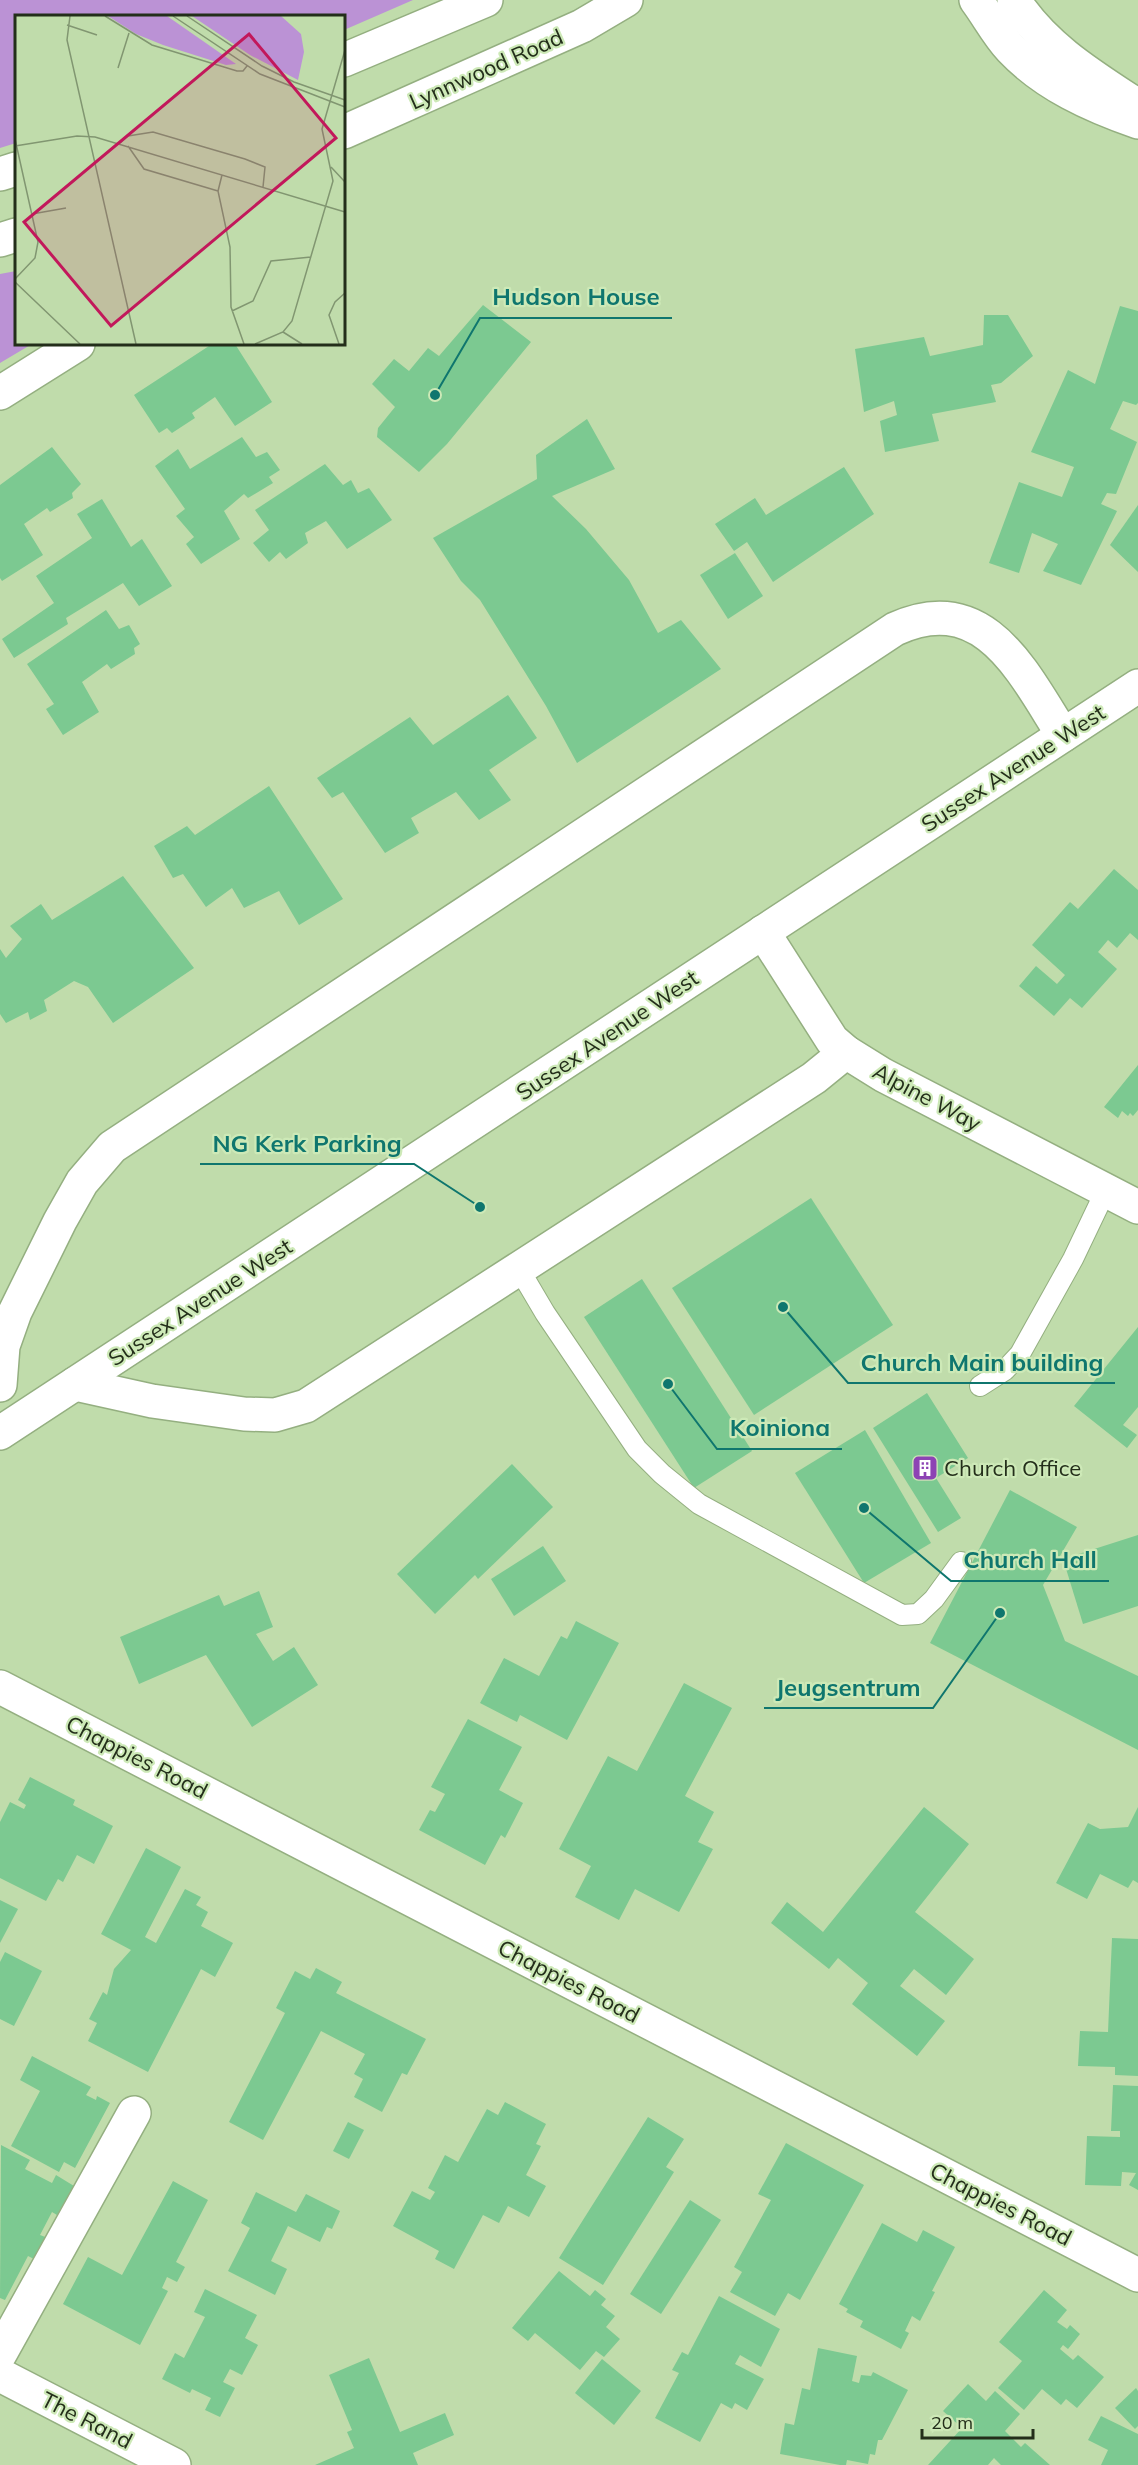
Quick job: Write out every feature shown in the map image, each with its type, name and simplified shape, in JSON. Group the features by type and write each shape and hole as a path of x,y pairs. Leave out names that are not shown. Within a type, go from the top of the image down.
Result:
{"street":[{"path":"345,60 486,0"},
{"name":"Lynnwood Road","path":"345,132 582,26 626,0"},
{"path":"976,0 1010,47 1037,72 1084,100 1138,122"},
{"path":"1014,0 1056,48 1138,106"},
{"path":"0,174 15,169"},
{"path":"0,240 15,235"},
{"path":"0,393 76,345"},
{"path":"0,1385 3,1346 15,1312 82,1182 112,1147 895,629 925,620 945,619 976,627 991,636 1020,670 1063,735"},
{"name":"Sussex Avenue West","path":"2,1432 1138,686"},
{"name":"Alpine Way","path":"763,933 819,1022 846,1052 883,1075 1138,1207"},
{"name":"Sussex Avenue West","path":"75,1384 152,1401 244,1414 266,1416 286,1413 306,1406 814,1078 846,1052"},
{"path":"0,1392 2,1432"},
{"name":"Chappies Road","path":"0,1687 1138,2275"},
{"path":"0,2354 134,2113"},
{"name":"The Rand","path":"0,2375 174,2465"}],"lane":[{"path":"980,1386 1005,1370 1020,1354 1073,1259 1106,1190"},
{"path":"519,1269 545,1313 637,1449 662,1474 699,1504 902,1615 918,1614 934,1599 961,1562"}],"shaded area":[{"path":"0,0 413,0 345,30 345,15 15,15 15,143 0,148"},
{"path":"15,271 15,345 30,345 0,363 0,274"}],"building":[{"path":"483,305 531,342 447,444 419,472 377,437 378,428 395,407 372,384 394,359 409,371 428,348 439,356"},
{"path":"1120,306 1138,311 1138,403 1136,405 1123,401 1110,429 1137,442 1116,494 1107,493 1101,504 1117,511 1081,585 1043,571 1058,544 1032,533 1019,573 989,563 1019,482 1062,497 1074,467 1031,452 1068,370 1095,384"},
{"path":"984,315 1008,315 1033,356 1001,383 991,385 996,402 932,414 939,441 885,452 880,421 897,415 894,401 864,412 855,349 924,337 930,356 983,345"},
{"path":"210,345 236,345 272,402 235,426 215,397 192,413 195,418 172,433 167,428 159,433 134,395"},
{"path":"587,419 615,469 552,496 586,529 629,580 658,633 681,620 721,669 577,763 546,706 480,600 461,581 433,538 537,479 536,455"},
{"path":"242,437 256,457 267,452 280,470 269,477 273,483 248,498 244,494 224,511 240,539 201,564 186,544 194,537 176,516 185,509 155,466 178,449 190,469"},
{"path":"52,447 81,484 72,493 73,498 50,512 47,508 24,524 43,555 2,581 0,578 0,485"},
{"path":"325,464 343,485 351,480 358,493 369,488 392,520 347,549 326,521 305,533 308,543 286,559 280,552 269,562 253,543 269,530 255,510"},
{"path":"844,467 874,514 773,582 747,542 734,551 715,524 755,498 766,515"},
{"path":"102,499 131,547 142,539 172,586 139,606 123,583 66,618 68,624 14,658 2,639 54,603 36,576 92,538 77,514"},
{"path":"1138,505 1138,572 1110,545"},
{"path":"735,553 763,596 728,619 700,575"},
{"path":"106,610 119,629 129,625 140,644 134,648 135,654 111,669 107,664 82,682 99,712 63,735 46,709 54,704 27,664"},
{"path":"508,695 537,738 489,770 511,800 479,820 456,792 411,818 419,833 385,853 343,792 332,798 317,778 410,717 433,745"},
{"path":"269,786 343,899 299,925 279,891 244,908 232,888 206,907 183,874 173,878 154,846 187,826 195,835"},
{"path":"1114,869 1138,890 1138,940 1130,933 1117,948 1108,940 1098,952 1117,969 1082,1008 1070,998 1054,1016 1019,986 1036,966 1057,984 1065,975 1032,945 1070,902 1078,909"},
{"path":"123,876 194,968 113,1023 88,987 74,981 44,1000 47,1011 30,1020 28,1012 6,1023 0,1014 0,949 6,958 22,939 10,926 41,904 52,920"},
{"path":"1138,1065 1138,1110 1133,1116 1130,1113 1128,1116 1122,1111 1118,1118 1104,1107"},
{"path":"811,1198 893,1325 754,1415 672,1288"},
{"path":"642,1279 752,1451 694,1488 584,1317"},
{"path":"1138,1327 1138,1407 1123,1425 1137,1435 1127,1448 1074,1406"},
{"name":"Church Office","path":"927,1393 968,1458 936,1478 961,1518 938,1532 873,1428"},
{"path":"865,1430 931,1543 864,1583 795,1473"},
{"path":"512,1464 553,1507 478,1579 475,1575 435,1614 397,1574"},
{"path":"1010,1490 1077,1527 1043,1585 1065,1641 1138,1676 1138,1750 930,1643"},
{"path":"1138,1535 1138,1606 1083,1624 1063,1559"},
{"path":"543,1546 566,1581 514,1616 491,1579"},
{"path":"259,1591 273,1627 256,1634 273,1661 294,1647 318,1685 252,1727 206,1655 139,1684 120,1637 219,1595 224,1606"},
{"path":"576,1621 619,1643 567,1740 520,1715 517,1722 480,1703 504,1658 539,1676 561,1636 567,1639"},
{"path":"684,1683 732,1708 685,1796 714,1812 698,1842 713,1849 679,1912 635,1889 619,1920 575,1897 591,1866 559,1849 608,1756 637,1771"},
{"path":"468,1719 522,1747 499,1790 523,1803 505,1838 501,1835 485,1865 419,1830 430,1810 435,1812 445,1794 431,1787"},
{"path":"30,1777 75,1800 73,1805 113,1826 94,1864 77,1855 63,1882 58,1879 46,1901 0,1878 0,1822 10,1802 24,1809 26,1805 18,1800"},
{"path":"924,1807 969,1844 915,1912 974,1959 946,1995 914,1969 900,1986 945,2021 917,2056 852,2004 868,1983 838,1958 829,1969 771,1923 787,1902 823,1932"},
{"path":"1138,1807 1138,1883 1133,1880 1128,1888 1100,1874 1087,1899 1056,1883 1088,1823 1100,1829 1128,1827"},
{"path":"146,1848 181,1867 145,1937 156,1943 185,1889 201,1897 196,1905 208,1912 201,1926 233,1943 215,1977 201,1969 148,2072 88,2041 97,2023 89,2019 103,1992 107,1995 114,1969 131,1950 101,1934"},
{"path":"0,1900 18,1909 0,1943"},
{"path":"1112,1938 1138,1939 1138,2076 1115,2075 1115,2067 1078,2066 1080,2031 1108,2032"},
{"path":"5,1952 42,1971 14,2026 0,2019 0,1962"},
{"path":"316,1968 342,1982 336,1993 426,2039 407,2075 402,2073 382,2112 354,2097 363,2079 354,2074 365,2054 321,2031 263,2140 229,2122 285,2013 276,2008 295,1971 310,1979"},
{"path":"32,2056 91,2087 86,2095 96,2100 97,2096 110,2103 75,2168 64,2162 59,2172 11,2146 40,2091 20,2080"},
{"path":"1113,2085 1138,2086 1138,2190 1129,2185 1136,2173 1122,2172 1121,2186 1085,2185 1087,2136 1120,2137 1120,2131 1111,2131"},
{"path":"505,2102 546,2124 536,2144 541,2146 526,2175 546,2186 529,2217 508,2206 499,2223 483,2215 454,2269 435,2259 439,2251 393,2226 412,2191 430,2200 435,2192 428,2188 445,2155 458,2162 487,2109 498,2115"},
{"path":"648,2117 684,2139 666,2167 674,2172 603,2285 559,2258"},
{"path":"348,2122 364,2130 349,2159 333,2151"},
{"path":"786,2143 864,2185 800,2300 788,2293 775,2316 730,2292 742,2272 734,2267 771,2200 758,2194"},
{"path":"1,2145 30,2160 25,2169 52,2183 56,2175 74,2186 57,2215 52,2212 40,2235 48,2238 36,2260 28,2256 5,2300 0,2298"},
{"path":"173,2181 208,2200 176,2262 185,2267 177,2282 167,2277 162,2288 168,2291 140,2345 63,2304 88,2257 122,2275"},
{"path":"256,2192 296,2212 306,2194 340,2211 332,2229 327,2227 320,2242 288,2226 271,2261 287,2269 275,2295 228,2271 250,2228 241,2223"},
{"path":"690,2200 721,2220 661,2314 630,2294"},
{"path":"882,2223 917,2242 923,2230 955,2247 932,2291 935,2292 920,2321 912,2316 905,2331 909,2333 901,2349 860,2327 863,2321 846,2312 848,2309 839,2304"},
{"path":"559,2271 590,2296 595,2290 606,2299 601,2305 615,2316 606,2327 620,2339 604,2357 596,2351 580,2370 535,2333 528,2341 512,2328"},
{"path":"205,2289 257,2315 245,2338 258,2345 242,2375 230,2369 223,2382 235,2388 220,2417 205,2410 211,2398 192,2389 190,2393 162,2379 175,2353 184,2358 205,2317 194,2312"},
{"path":"1044,2290 1067,2310 1057,2322 1067,2329 1070,2325 1080,2334 1068,2349 1063,2345 1060,2349 1073,2360 1078,2355 1104,2377 1077,2408 1066,2399 1061,2405 1042,2389 1024,2410 998,2388 1022,2361 999,2342"},
{"path":"719,2296 780,2329 761,2367 740,2355 735,2364 764,2379 747,2410 735,2403 732,2409 721,2403 700,2442 655,2418 679,2373 672,2370 682,2352 688,2355"},
{"path":"818,2348 857,2356 852,2381 859,2383 861,2375 871,2376 873,2372 908,2390 882,2440 878,2440 875,2455 870,2454 868,2464 847,2460 846,2465 840,2465 780,2454 785,2423 794,2425 802,2388 810,2390"},
{"path":"369,2358 400,2432 445,2413 454,2435 413,2453 418,2465 315,2465 354,2448 347,2432 352,2430 329,2375"},
{"path":"602,2359 641,2391 614,2425 575,2393"},
{"path":"968,2384 986,2401 995,2391 1020,2414 1005,2431 1021,2447 1025,2443 1050,2465 1001,2465 994,2458 988,2465 928,2465 962,2428 943,2411"},
{"path":"1136,2388 1138,2391 1138,2426 1135,2429 1115,2408"},
{"path":"1101,2416 1138,2434 1138,2465 1101,2465 1108,2450 1088,2440"}],"place":[{"name":"Hudson House","path":"435,395"},
{"name":"NG Kerk Parking","path":"480,1207"},
{"name":"Church Main building","path":"783,1307"},
{"name":"Koiniona","path":"668,1384"},
{"name":"Church Office","path":"925,1468"},
{"name":"Church Hall","path":"864,1508"},
{"name":"Jeugsentrum","path":"1000,1613"}]}
